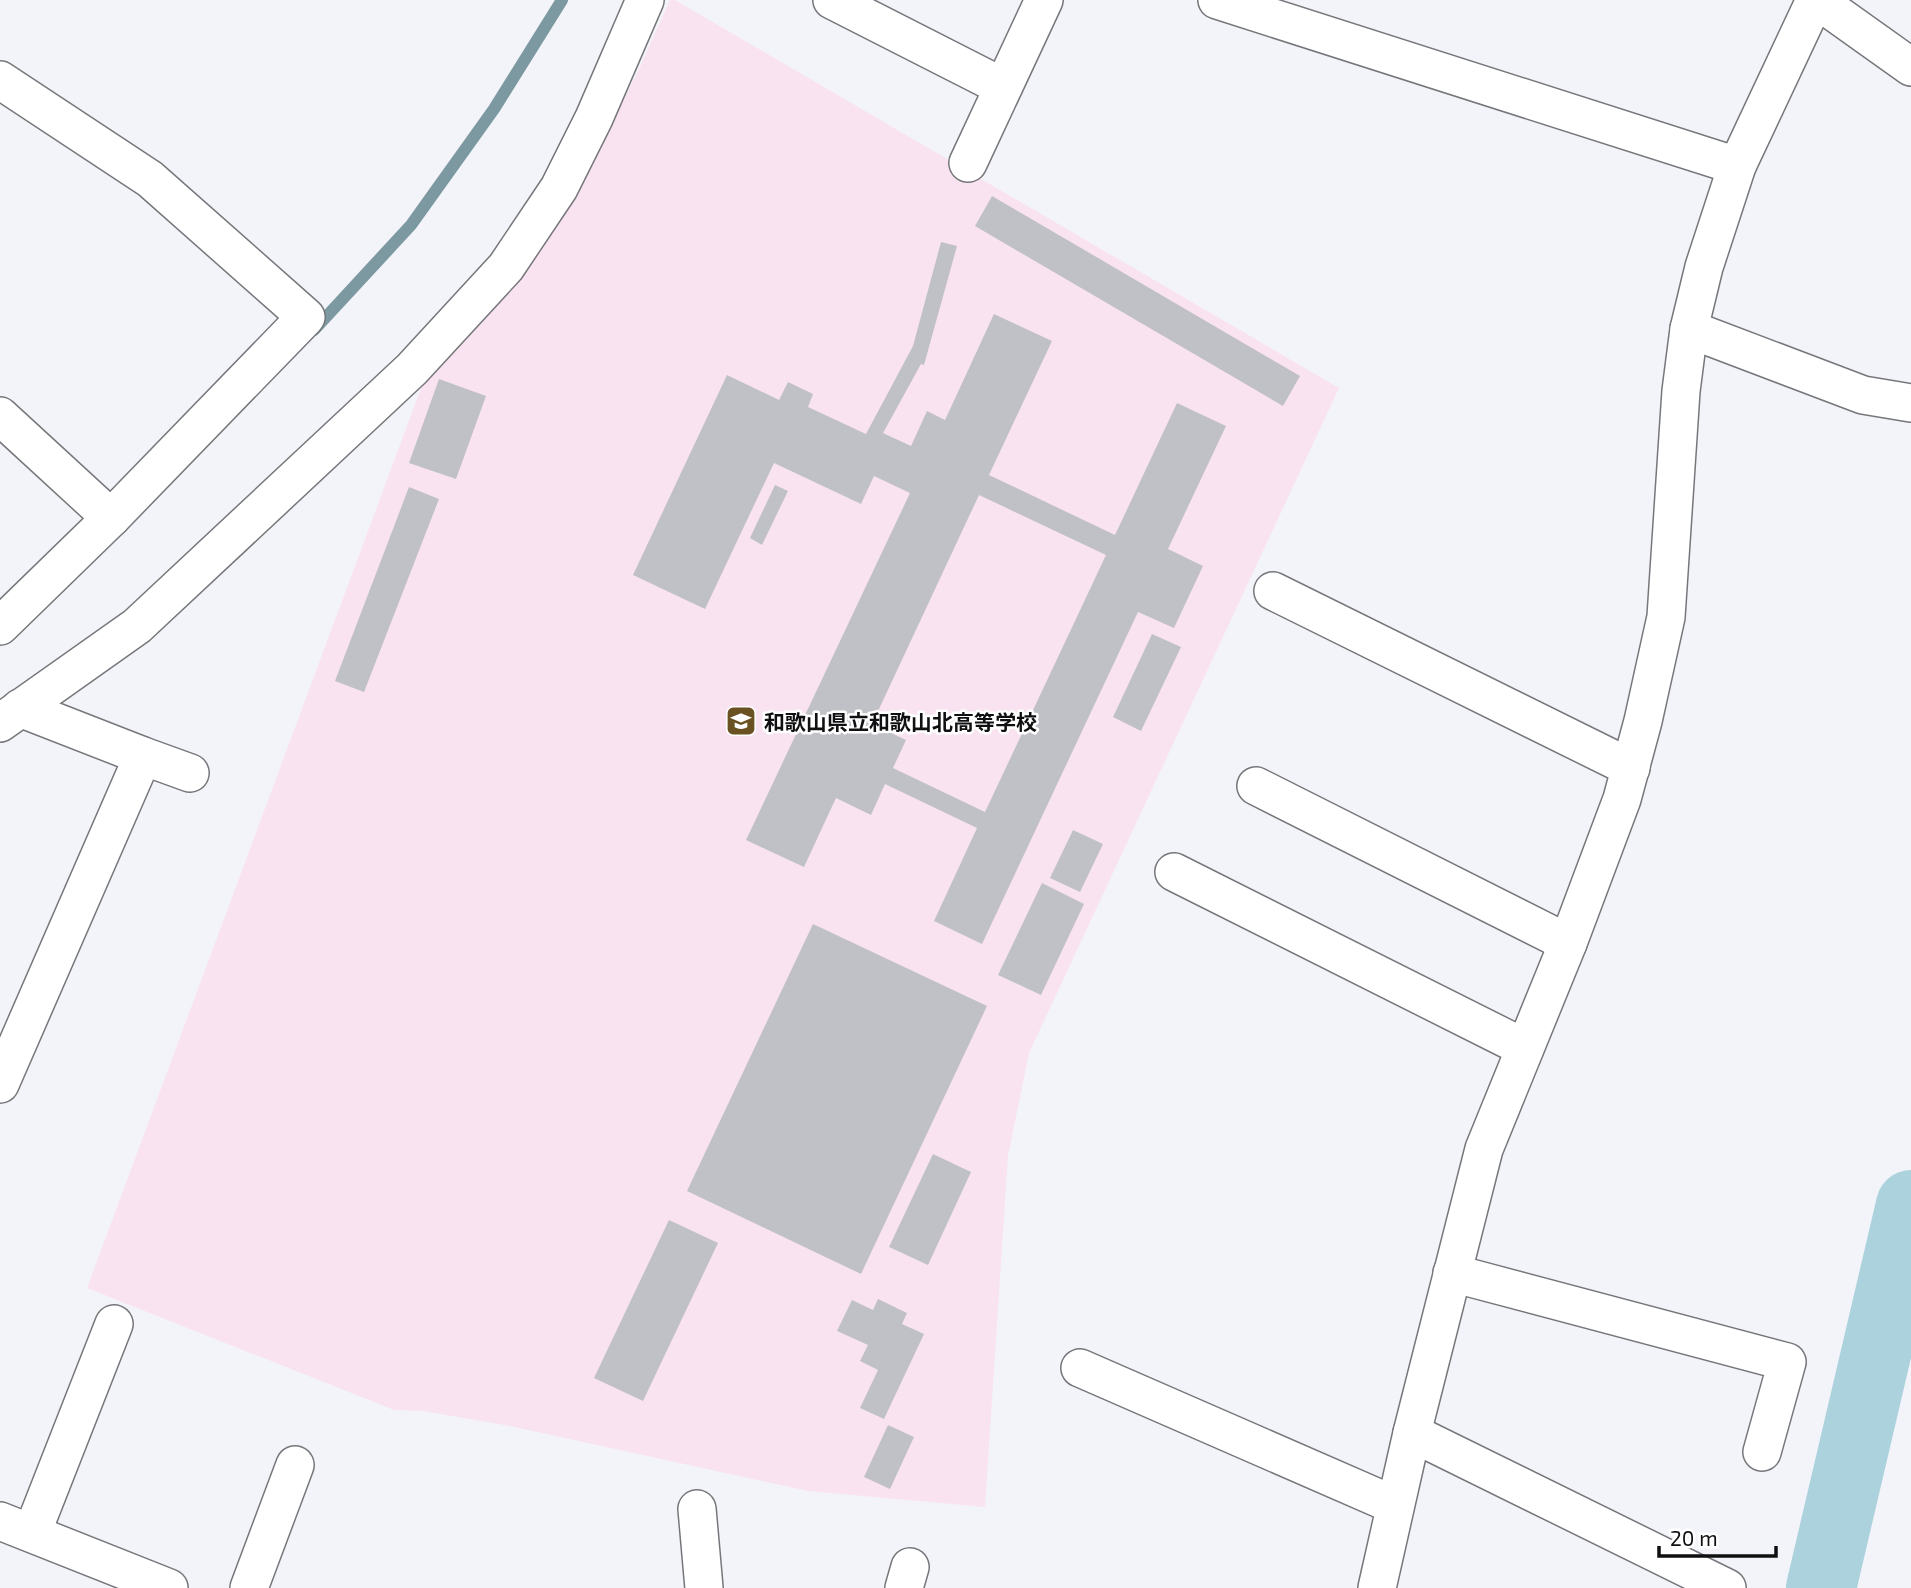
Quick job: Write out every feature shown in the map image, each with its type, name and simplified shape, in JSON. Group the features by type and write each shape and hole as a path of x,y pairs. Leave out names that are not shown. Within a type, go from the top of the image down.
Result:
{"street":[{"path":"10,715 137,626 412,369 506,267 559,188 594,118 645,0"},
{"path":"832,0 1003,87"},
{"path":"968,163 1044,0"},
{"path":"1217,0 1737,166"},
{"path":"1377,1588 1394,1505 1484,1149 1568,943 1622,799 1643,721 1666,617 1681,391 1689,329 1704,267 1737,166 1816,0 1911,67"},
{"path":"0,80 150,179 306,317 111,518 0,626"},
{"path":"1689,329 1863,395 1911,403"},
{"path":"0,416 111,518"},
{"path":"1273,590 1630,768"},
{"path":"10,715 190,773"},
{"path":"0,1084 143,756"},
{"path":"1256,786 1568,943"},
{"path":"1174,872 1525,1048"},
{"path":"1452,1273 1787,1362 1762,1452"},
{"path":"114,1324 16,1527 169,1588"},
{"path":"1080,1368 1394,1505"},
{"path":"1412,1433 1727,1588"},
{"path":"249,1588 295,1465"},
{"path":"697,1509 704,1588"}],"shaded area":[{"name":"和歌山県立和歌山北高等学校","path":"670,0 675,0 1339,388 1029,1053 1008,1156 985,1507 808,1491 510,1426 423,1411 394,1410 87,1288 427,372 573,200 640,67"}],"building":[{"path":"992,196 1300,376 1283,406 975,226"},
{"path":"941,242 957,246 924,365 921,364 883,433 911,446 927,411 945,420 994,314 1052,341 989,475 1115,535 1177,403 1226,426 1168,549 1203,566 1174,628 1138,612 982,944 934,921 977,828 885,784 871,815 836,798 804,867 746,840 910,493 874,476 861,504 774,463 705,609 633,575 727,375 779,400 788,382 813,394 808,407 866,434 913,346","holes":["979,495 1106,555 985,812 893,768 906,740 872,724"]},
{"path":"439,379 486,396 456,479 409,463"},
{"path":"775,485 788,491 762,545 750,538"},
{"path":"409,487 439,499 364,692 335,681"},
{"path":"1152,634 1181,647 1141,731 1113,717"},
{"path":"1073,830 1103,844 1080,892 1050,878"},
{"path":"1042,883 1084,904 1041,995 998,975"},
{"path":"813,924 987,1006 861,1274 687,1191"},
{"path":"933,1154 971,1172 928,1265 889,1247"},
{"path":"669,1220 718,1243 643,1401 594,1378"},
{"path":"878,1299 907,1313 902,1324 924,1334 884,1419 860,1408 878,1370 860,1361 868,1345 837,1331 852,1300 873,1310"},
{"path":"888,1425 914,1437 890,1489 864,1477"}],"waterway":[{"path":"314,330 411,225 494,109 562,0"},
{"path":"1821,1588 1911,1205"}],"place":[{"name":"和歌山県立和歌山北高等学校","path":"741,721"}]}
